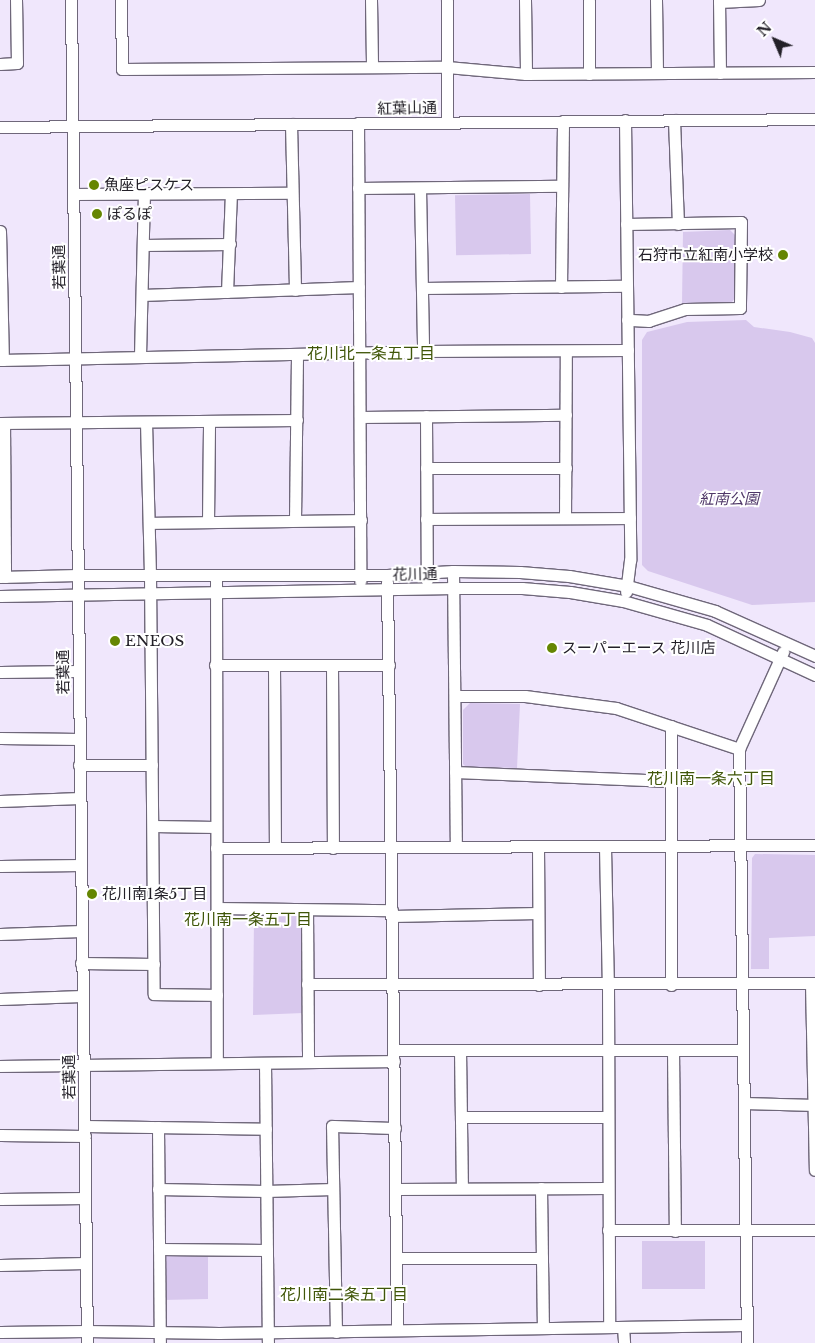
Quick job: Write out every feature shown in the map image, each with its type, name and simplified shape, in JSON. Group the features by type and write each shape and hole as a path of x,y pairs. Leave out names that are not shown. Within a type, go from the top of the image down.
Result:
{"street":[{"path":"0,64 17,64 16,0"},
{"name":"若葉通","path":"71,0 87,1343"},
{"path":"121,0 122,69 447,67 526,74 815,72"},
{"path":"371,0 372,67"},
{"path":"447,0 448,122"},
{"path":"525,0 526,74"},
{"path":"588,0 589,74"},
{"path":"656,0 656,73"},
{"path":"720,73 719,1 759,0"},
{"name":"紅葉山通","path":"0,127 815,119"},
{"path":"623,601 628,586 630,560 625,120"},
{"path":"674,120 678,224"},
{"path":"561,286 563,121"},
{"path":"358,123 360,590"},
{"path":"291,124 295,290"},
{"path":"358,188 562,186"},
{"path":"420,188 423,351"},
{"path":"73,194 292,193"},
{"path":"140,356 144,194"},
{"path":"227,292 231,194"},
{"path":"626,224 741,222 740,308 684,309 649,321 627,320"},
{"path":"0,231 2,360 75,360 140,356 360,354 423,351 628,350"},
{"path":"143,245 230,244"},
{"path":"422,288 627,286"},
{"path":"142,295 360,287"},
{"path":"565,518 566,351"},
{"path":"295,520 297,354"},
{"path":"360,417 566,415"},
{"path":"426,416 426,572 428,589"},
{"path":"2,577 2,423 297,420"},
{"path":"208,522 209,421"},
{"path":"146,422 151,595 154,994 217,995"},
{"path":"426,468 566,468"},
{"path":"426,519 630,518"},
{"path":"149,523 361,520"},
{"path":"453,571 456,847"},
{"name":"花川通","path":"2,577 77,575 360,575 453,571 520,572 569,576 628,586 715,611 815,656"},
{"path":"387,574 398,1330"},
{"path":"216,575 217,1063"},
{"name":"花川通","path":"0,596 215,594 454,588 522,588 570,592 623,601 707,625 780,657 815,675"},
{"path":"747,1343 739,749 780,657 789,643"},
{"path":"215,665 388,665"},
{"path":"274,665 275,848"},
{"path":"332,665 333,848"},
{"path":"0,672 78,671"},
{"path":"454,696 525,696 616,708 739,749"},
{"path":"671,726 671,985"},
{"path":"0,738 79,739"},
{"path":"79,765 152,765"},
{"path":"455,772 670,781"},
{"path":"0,801 80,798"},
{"path":"153,826 216,827"},
{"path":"216,848 815,845"},
{"path":"538,847 539,985"},
{"path":"605,847 608,985 606,1050 609,1327"},
{"path":"0,866 80,865"},
{"path":"217,908 392,913 538,913"},
{"path":"307,910 308,1062"},
{"path":"0,934 81,931"},
{"path":"82,963 154,964"},
{"path":"307,984 393,986 813,983 815,1170"},
{"path":"0,999 82,996"},
{"path":"0,1066 308,1062 460,1050 743,1050"},
{"path":"460,1050 462,1188"},
{"path":"673,1050 675,1231"},
{"path":"265,1062 268,1338"},
{"path":"744,1103 814,1106"},
{"path":"461,1117 607,1117"},
{"path":"336,1332 332,1126 395,1128"},
{"path":"0,1135 158,1127 266,1129"},
{"path":"158,1127 160,1338"},
{"path":"158,1188 266,1191 333,1189"},
{"path":"541,1188 543,1328"},
{"path":"396,1189 608,1188"},
{"path":"0,1199 84,1198"},
{"path":"608,1230 815,1230"},
{"path":"159,1249 267,1250"},
{"path":"397,1258 542,1258"},
{"path":"0,1265 86,1264"},
{"path":"0,1332 86,1331 160,1338 268,1338 336,1332 398,1330 746,1325"},
{"path":"623,1327 624,1343"}],"green space":[{"path":"530,194 531,254 456,255 455,195"},
{"path":"730,230 735,235 735,298 732,302 682,303 683,232"},
{"name":"紅南公園","path":"746,320 754,327 790,332 812,338 815,343 815,602 752,605 648,571 642,565 642,340 647,332 687,322"},
{"path":"470,703 520,704 517,768 466,767 463,764 463,710"},
{"path":"755,854 815,855 815,936 769,938 769,969 751,969 752,858"},
{"path":"298,916 301,922 303,1013 253,1015 254,917"},
{"path":"642,1241 705,1241 705,1289 642,1289"},
{"path":"167,1254 208,1254 208,1299 163,1300 162,1260"}],"place":[{"name":"魚座ピスケス","path":"94,185"},
{"name":"ぽるぽ","path":"97,214"},
{"name":"石狩市立紅南小学校","path":"783,255"},
{"name":"ENEOS","path":"115,641"},
{"name":"スーパーエース 花川店","path":"552,648"},
{"name":"花川南1条5丁目","path":"92,894"}],"district":[{"name":"花川北一条五丁目","path":"371,353"},
{"name":"花川南一条六丁目","path":"711,778"},
{"name":"花川南一条五丁目","path":"248,919"},
{"name":"花川南二条五丁目","path":"344,1294"}]}
